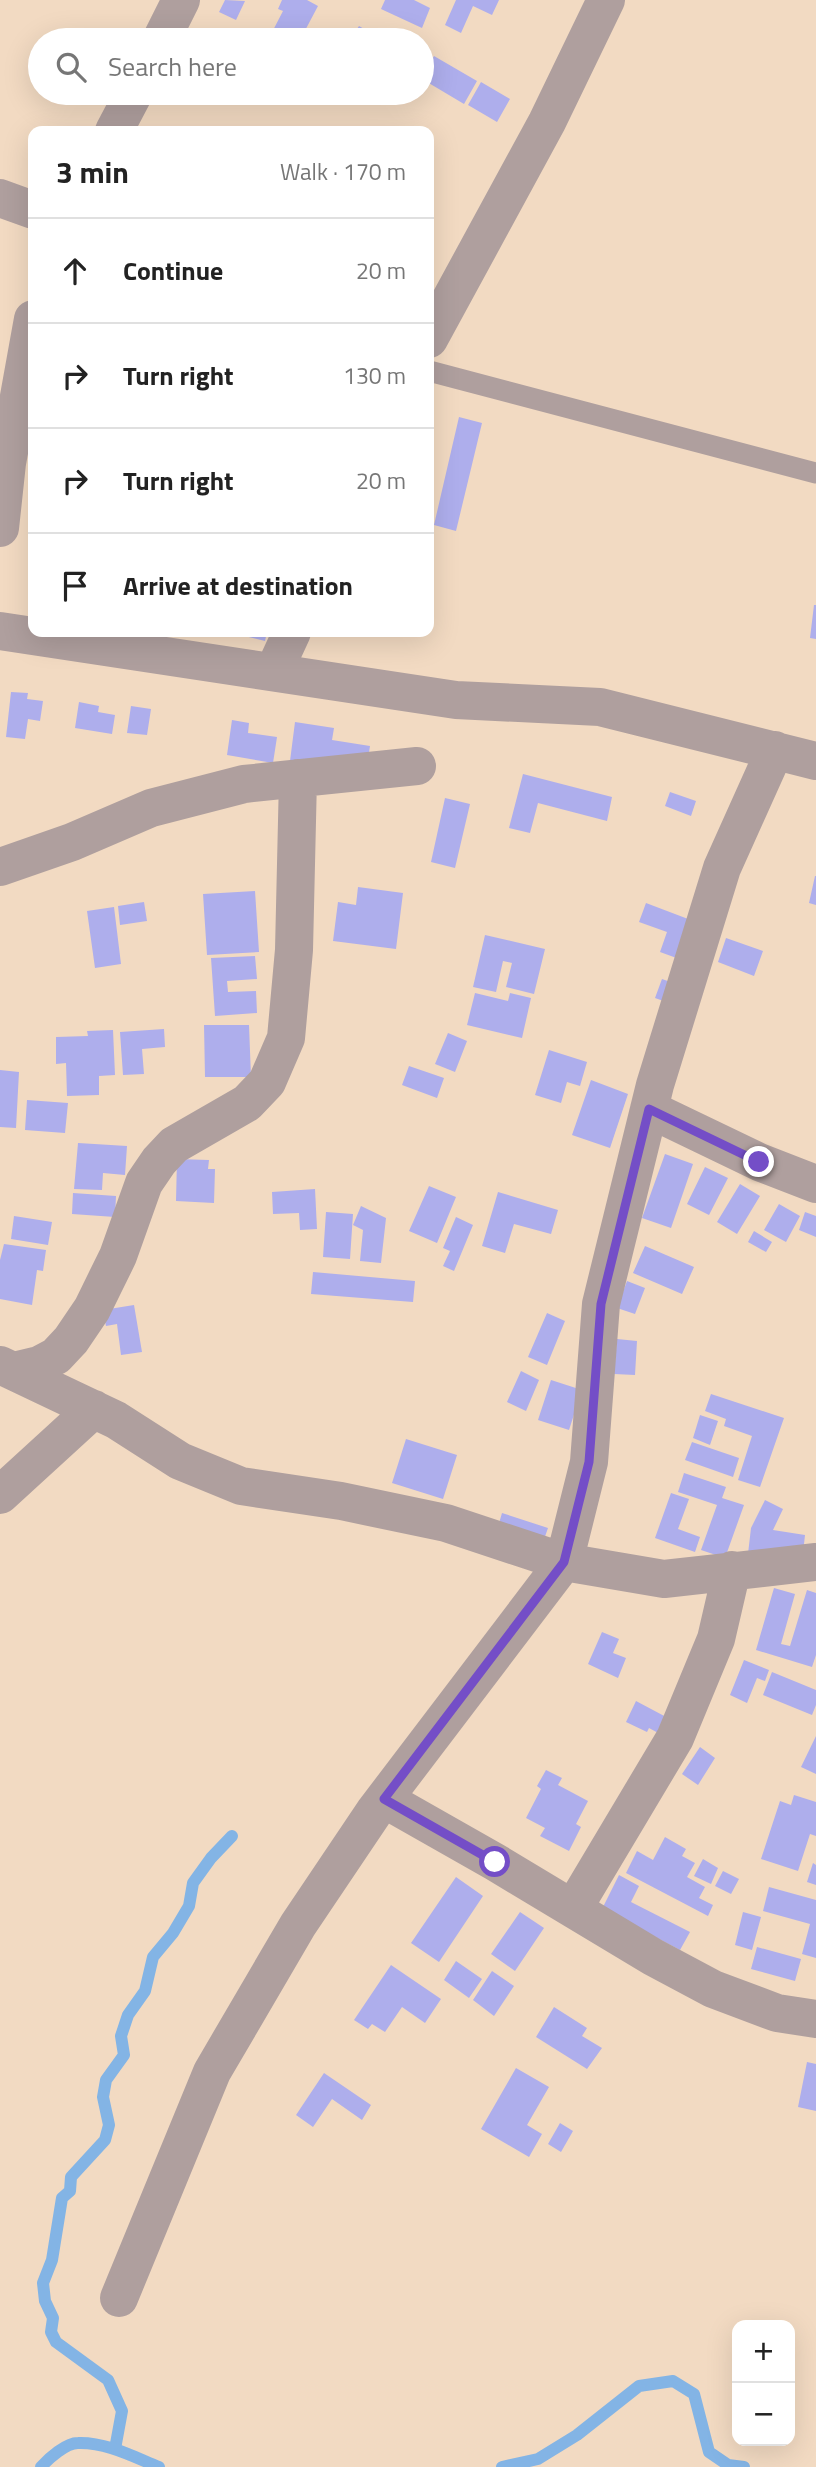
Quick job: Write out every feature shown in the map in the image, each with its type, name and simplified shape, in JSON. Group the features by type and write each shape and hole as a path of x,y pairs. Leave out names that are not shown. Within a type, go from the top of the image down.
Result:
{"street":[{"path":"167,28 181,0"},
{"path":"434,330 547,122 606,0"},
{"path":"117,126 128,105"},
{"path":"0,198 28,208"},
{"path":"0,528 28,348"},
{"path":"0,631 28,635"},
{"path":"41,637 456,700 600,707 816,761"},
{"path":"274,671 290,637"},
{"path":"119,2298 212,2072 298,1925 384,1799 564,1562 589,1462 601,1304 649,1109 722,868 775,750"},
{"path":"0,867 72,842 151,808 244,784 417,765"},
{"path":"7,1368 39,1365 56,1356 71,1340 92,1309 118,1256 144,1183 159,1161 174,1145 247,1103 267,1082 286,1038 294,950 298,778"},
{"path":"649,1109 759,1162 816,1184"},
{"path":"7,1368 116,1420 180,1461 241,1486 341,1501 446,1523 564,1562 664,1578 816,1562"},
{"path":"0,1495 94,1409"},
{"path":"573,1909 675,1738 716,1639 732,1570"},
{"path":"384,1799 653,1957 713,1989 777,2013 816,2019"}],"lane":[{"path":"434,372 816,473"}],"building":[{"path":"225,0 245,1 236,20 219,12"},
{"path":"282,0 307,0 318,6 306,28 274,28 283,11 278,9"},
{"path":"385,0 414,0 430,8 422,28 381,9"},
{"path":"456,0 499,0 492,15 473,6 461,33 445,25"},
{"path":"434,56 477,81 464,104 434,86"},
{"path":"481,82 510,99 497,122 468,105"},
{"path":"459,417 482,423 456,531 434,525"},
{"path":"816,605 816,639 810,638"},
{"path":"249,637 266,637 265,641"},
{"path":"11,692 28,693 27,699 43,701 40,721 28,719 25,739 6,737"},
{"path":"79,702 99,706 98,712 115,715 112,734 75,728"},
{"path":"131,706 151,709 147,735 127,733"},
{"path":"232,720 249,723 248,733 277,737 273,763 227,755"},
{"path":"295,722 334,728 332,740 370,746 366,772 290,761"},
{"path":"523,774 612,797 607,821 538,803 530,833 509,828"},
{"path":"670,792 696,801 691,816 665,806"},
{"path":"445,798 470,804 455,868 431,862"},
{"path":"816,876 816,905 809,903"},
{"path":"358,887 403,893 396,949 333,941 338,902 356,905"},
{"path":"255,891 259,952 207,955 203,894"},
{"path":"144,902 147,921 120,925 118,906"},
{"path":"646,903 696,922 682,960 660,952 667,932 639,922"},
{"path":"114,907 121,964 95,968 87,911"},
{"path":"485,935 545,949 534,994 506,987 512,963 503,961 496,992 473,987"},
{"path":"726,938 763,951 754,976 718,962"},
{"path":"255,956 257,979 227,981 228,992 256,991 257,1013 215,1016 211,958"},
{"path":"662,979 676,984 669,1003 655,998"},
{"path":"475,993 508,1001 510,993 531,998 522,1038 467,1025"},
{"path":"204,1025 249,1025 251,1077 205,1077"},
{"path":"164,1029 165,1047 142,1049 144,1074 123,1075 120,1032"},
{"path":"113,1030 115,1075 99,1076 99,1095 67,1096 66,1063 56,1064 56,1037 88,1036 87,1031"},
{"path":"448,1033 467,1041 455,1072 435,1064"},
{"path":"549,1050 587,1062 580,1086 567,1082 561,1103 535,1095"},
{"path":"409,1066 444,1078 437,1098 402,1085"},
{"path":"0,1070 19,1072 16,1128 0,1127"},
{"path":"591,1080 628,1094 610,1148 572,1135"},
{"path":"27,1100 68,1103 65,1133 25,1130"},
{"path":"78,1143 127,1146 125,1175 103,1173 102,1190 74,1189"},
{"path":"665,1154 693,1164 671,1228 642,1218"},
{"path":"177,1159 209,1160 208,1169 215,1169 214,1203 176,1201"},
{"path":"705,1167 728,1178 709,1215 687,1204"},
{"path":"740,1184 760,1196 737,1234 717,1222"},
{"path":"429,1186 456,1197 437,1243 409,1231"},
{"path":"315,1189 317,1229 300,1230 299,1213 273,1214 272,1192"},
{"path":"498,1192 558,1210 551,1234 514,1224 505,1253 482,1246"},
{"path":"73,1193 116,1196 115,1217 72,1214"},
{"path":"779,1204 800,1216 786,1242 764,1230"},
{"path":"361,1206 386,1218 381,1263 360,1261 363,1230 353,1225"},
{"path":"326,1212 353,1214 350,1259 323,1257"},
{"path":"805,1212 816,1216 816,1237 799,1230"},
{"path":"14,1216 52,1222 48,1245 11,1239"},
{"path":"456,1217 473,1225 454,1271 443,1266 450,1251 443,1248"},
{"path":"754,1231 772,1242 766,1252 748,1242"},
{"path":"4,1244 46,1250 43,1271 37,1270 32,1305 0,1299 0,1260"},
{"path":"645,1246 694,1267 682,1294 633,1273"},
{"path":"313,1272 415,1281 413,1302 311,1294"},
{"path":"627,1281 645,1288 635,1314 617,1308"},
{"path":"134,1305 142,1352 121,1355 117,1324 106,1326 103,1310"},
{"path":"547,1313 565,1321 547,1365 528,1357"},
{"path":"617,1339 637,1341 635,1375 614,1374"},
{"path":"521,1371 539,1380 526,1411 507,1402"},
{"path":"551,1380 582,1390 569,1430 538,1420"},
{"path":"711,1394 784,1418 760,1487 738,1480 752,1436 724,1426 726,1419 705,1411"},
{"path":"700,1415 718,1421 710,1445 693,1438"},
{"path":"406,1439 457,1455 443,1499 392,1483"},
{"path":"692,1442 739,1458 733,1477 685,1460"},
{"path":"684,1473 726,1487 722,1498 744,1505 725,1558 701,1550 717,1505 678,1492"},
{"path":"671,1493 689,1499 678,1529 700,1537 695,1552 655,1538"},
{"path":"765,1500 783,1509 773,1530 805,1535 801,1571 746,1571 751,1528"},
{"path":"502,1513 548,1528 540,1551 495,1537"},
{"path":"774,1588 795,1594 781,1644 790,1646 807,1590 816,1593 816,1655 812,1667 756,1650"},
{"path":"602,1632 619,1639 613,1653 626,1658 618,1678 588,1664"},
{"path":"744,1660 769,1670 765,1681 757,1678 747,1703 730,1695"},
{"path":"772,1672 816,1690 816,1705 812,1715 763,1695"},
{"path":"636,1701 668,1718 660,1734 649,1728 647,1732 626,1722"},
{"path":"816,1736 816,1774 801,1767"},
{"path":"700,1747 715,1758 698,1785 682,1774"},
{"path":"546,1770 562,1778 558,1785 588,1801 576,1824 581,1827 569,1851 540,1836 545,1828 526,1818 541,1789 537,1786"},
{"path":"794,1795 816,1802 816,1836 810,1834 798,1871 761,1859 780,1801 791,1805"},
{"path":"665,1837 686,1849 682,1856 695,1863 687,1877 705,1887 699,1898 713,1905 708,1916 626,1873 637,1851 653,1860"},
{"path":"703,1859 718,1868 711,1884 694,1876"},
{"path":"813,1863 816,1865 816,1885 807,1882"},
{"path":"723,1871 739,1879 731,1894 715,1886"},
{"path":"619,1875 639,1886 631,1902 690,1932 680,1950 602,1909"},
{"path":"456,1877 483,1896 439,1962 411,1943"},
{"path":"769,1887 816,1900 816,1958 802,1954 810,1924 763,1911"},
{"path":"520,1912 544,1928 515,1971 491,1954"},
{"path":"743,1912 761,1917 752,1950 735,1945"},
{"path":"757,1947 801,1959 795,1981 751,1969"},
{"path":"456,1961 482,1979 469,1998 444,1980"},
{"path":"391,1965 441,1999 425,2023 402,2007 385,2032 372,2024 368,2029 354,2020"},
{"path":"492,1971 514,1986 494,2016 473,2000"},
{"path":"554,2007 587,2028 582,2036 602,2048 587,2069 536,2037"},
{"path":"807,2062 816,2064 816,2111 798,2107"},
{"path":"516,2068 549,2087 527,2125 542,2134 529,2157 481,2129"},
{"path":"324,2073 371,2105 362,2120 332,2099 313,2127 296,2115"},
{"path":"560,2123 573,2131 561,2152 548,2144"}],"waterway":[{"path":"115,2449 122,2411 108,2380 56,2342 51,2332 53,2318 45,2301 43,2283 52,2260 62,2198 70,2191 71,2177 105,2140 109,2125 103,2097 106,2080 124,2055 121,2036 128,2015 145,1991 153,1957 173,1933 189,1906 193,1883 211,1858 232,1836"},
{"path":"502,2467 538,2459 577,2435 639,2386 673,2381 694,2394 709,2452 728,2465 744,2467"},
{"path":"41,2467 63,2448 78,2443 109,2448 159,2467"}],"route":[{"path":"495,1862 384,1799 564,1562 589,1462 601,1304 649,1109 759,1162"}]}
